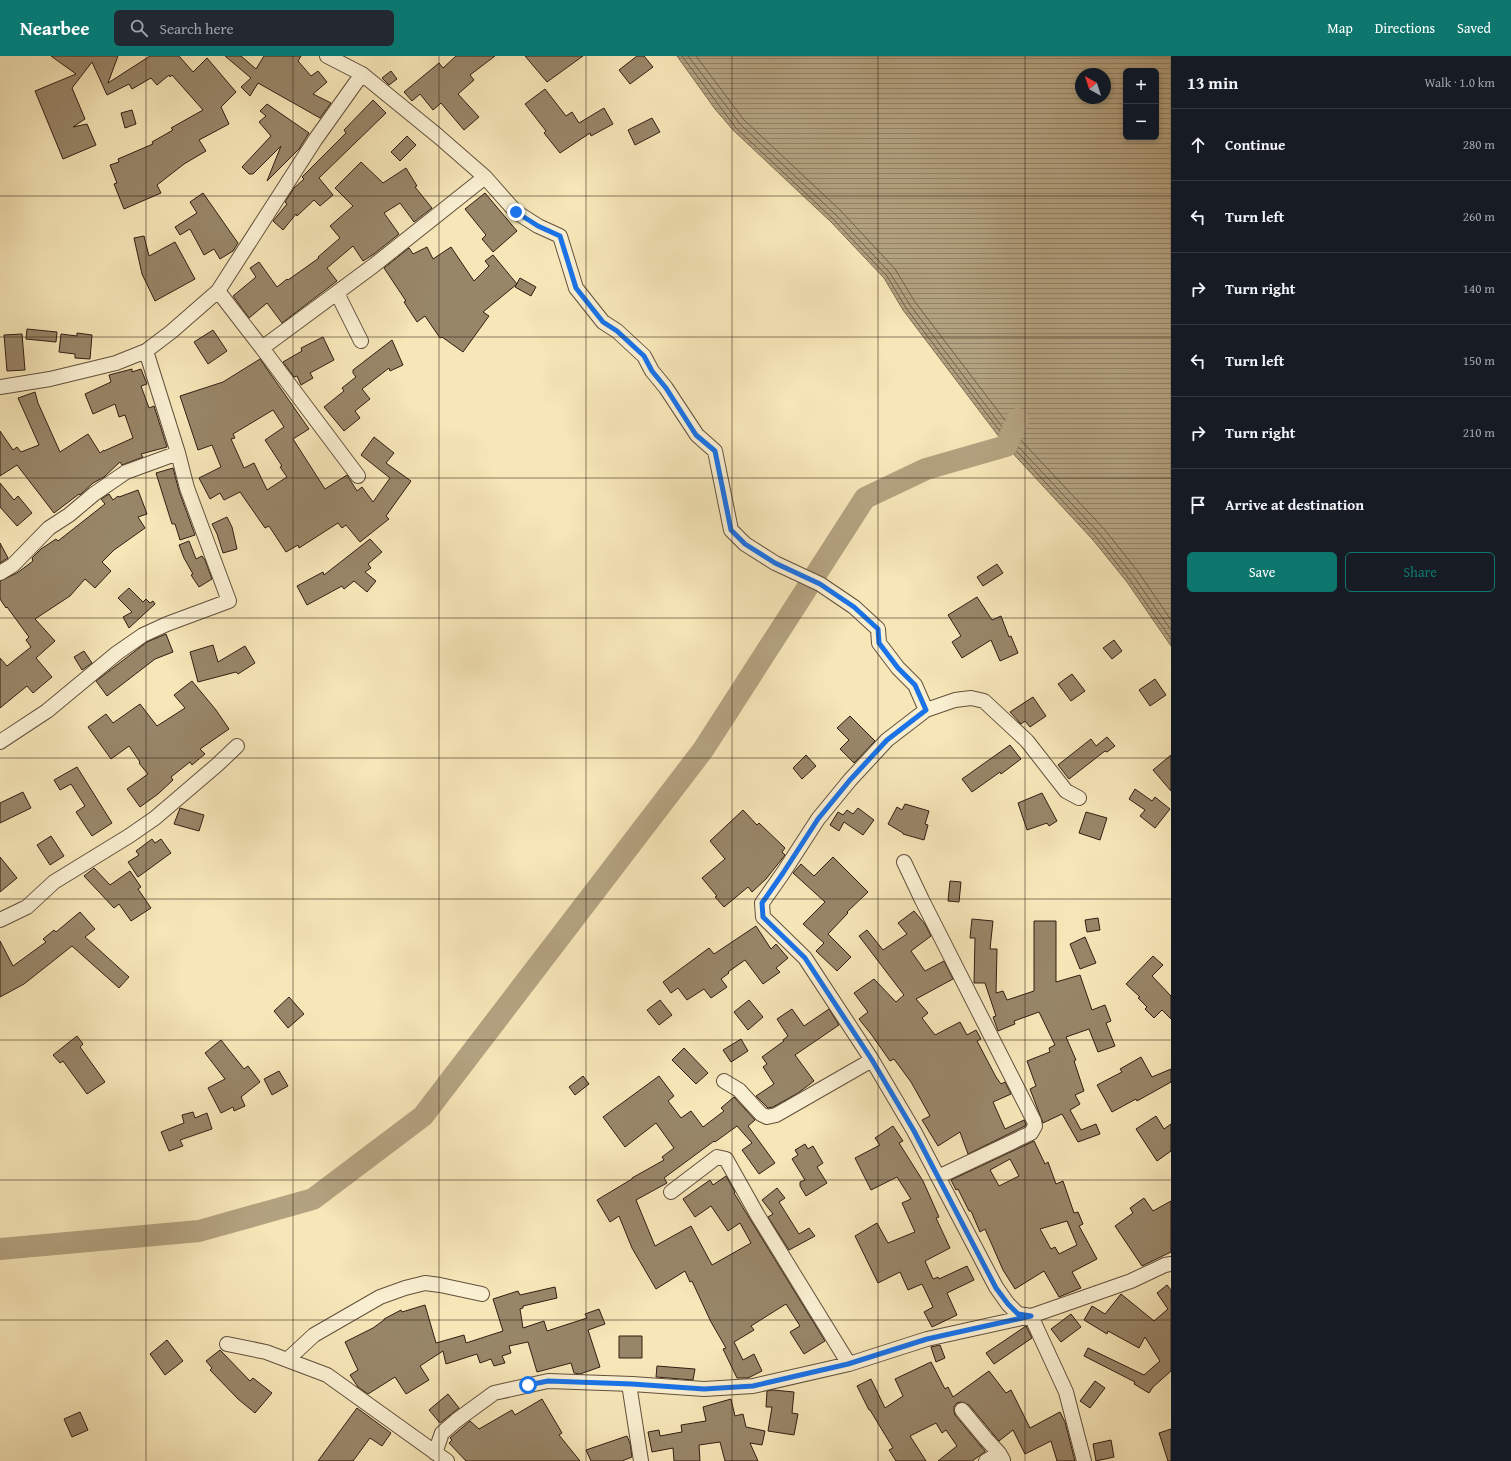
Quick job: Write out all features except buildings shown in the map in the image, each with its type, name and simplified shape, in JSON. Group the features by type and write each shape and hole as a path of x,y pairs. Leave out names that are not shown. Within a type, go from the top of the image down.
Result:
{"street":[{"path":"327,56 362,74 438,136 485,177 516,212 538,226 560,236 576,288 603,322 617,331 644,356 652,371 666,388 696,435 715,451 731,530 745,544 775,563 820,584 854,607 878,629 879,643 898,668 915,685 926,710"},
{"path":"0,387 50,379 116,363 146,350 171,332 218,291 315,140 362,74"},
{"path":"262,348 373,266 485,177"},
{"path":"218,291 358,476"},
{"path":"337,293 361,341"},
{"path":"0,742 47,711 117,653 143,635 167,624 229,601 187,488 178,453 146,350"},
{"path":"0,573 13,565 49,528 69,515 94,494 126,472 178,453"},
{"path":"1031,1316 1018,1314 996,1288 914,1131 872,1060 805,958 763,917 762,903 818,819 850,780 887,740 926,710 955,700 971,698 984,701 1027,741 1066,792 1079,798"},
{"path":"0,920 27,907 54,882 129,836 155,818 212,770 237,746"},
{"path":"904,862 925,907 1034,1121 1035,1126 1031,1133 938,1177"},
{"path":"724,1081 739,1090 761,1114 767,1117 776,1115 872,1060"},
{"path":"671,1192 717,1157 726,1159 758,1216 848,1364"},
{"path":"435,1452 442,1433 457,1420 494,1394 548,1381 704,1389 753,1386 848,1364 927,1339 1031,1316 1131,1281 1165,1265 1171,1264"},
{"path":"287,1360 314,1335 380,1297 405,1288 425,1283 482,1294"},
{"path":"1031,1316 1066,1392 1084,1461"},
{"path":"227,1344 266,1352 327,1376 447,1461"},
{"path":"629,1384 641,1461"},
{"path":"962,1410 1002,1457 986,1461"}],"water":[{"path":"677,56 1171,56 1171,646 1127,582 1093,540 1006,446 903,310 884,278 831,222 733,130 715,109"}],"waterway":[{"path":"0,1249 199,1231 313,1199 423,1116 703,750 865,498 926,469 1006,446 1018,419"}],"route":[{"path":"516,212 538,226 560,236 576,288 603,322 617,331 644,356 652,371 666,388 696,435 715,451 731,530 745,544 775,563 820,584 854,607 878,629 879,643 898,668 915,685 926,710 887,740 850,780 818,819 762,903 763,917 805,958 872,1060 914,1131 996,1288 1018,1314 1031,1316 927,1339 848,1364 753,1386 704,1389 632,1384 548,1381 528,1385"}]}
